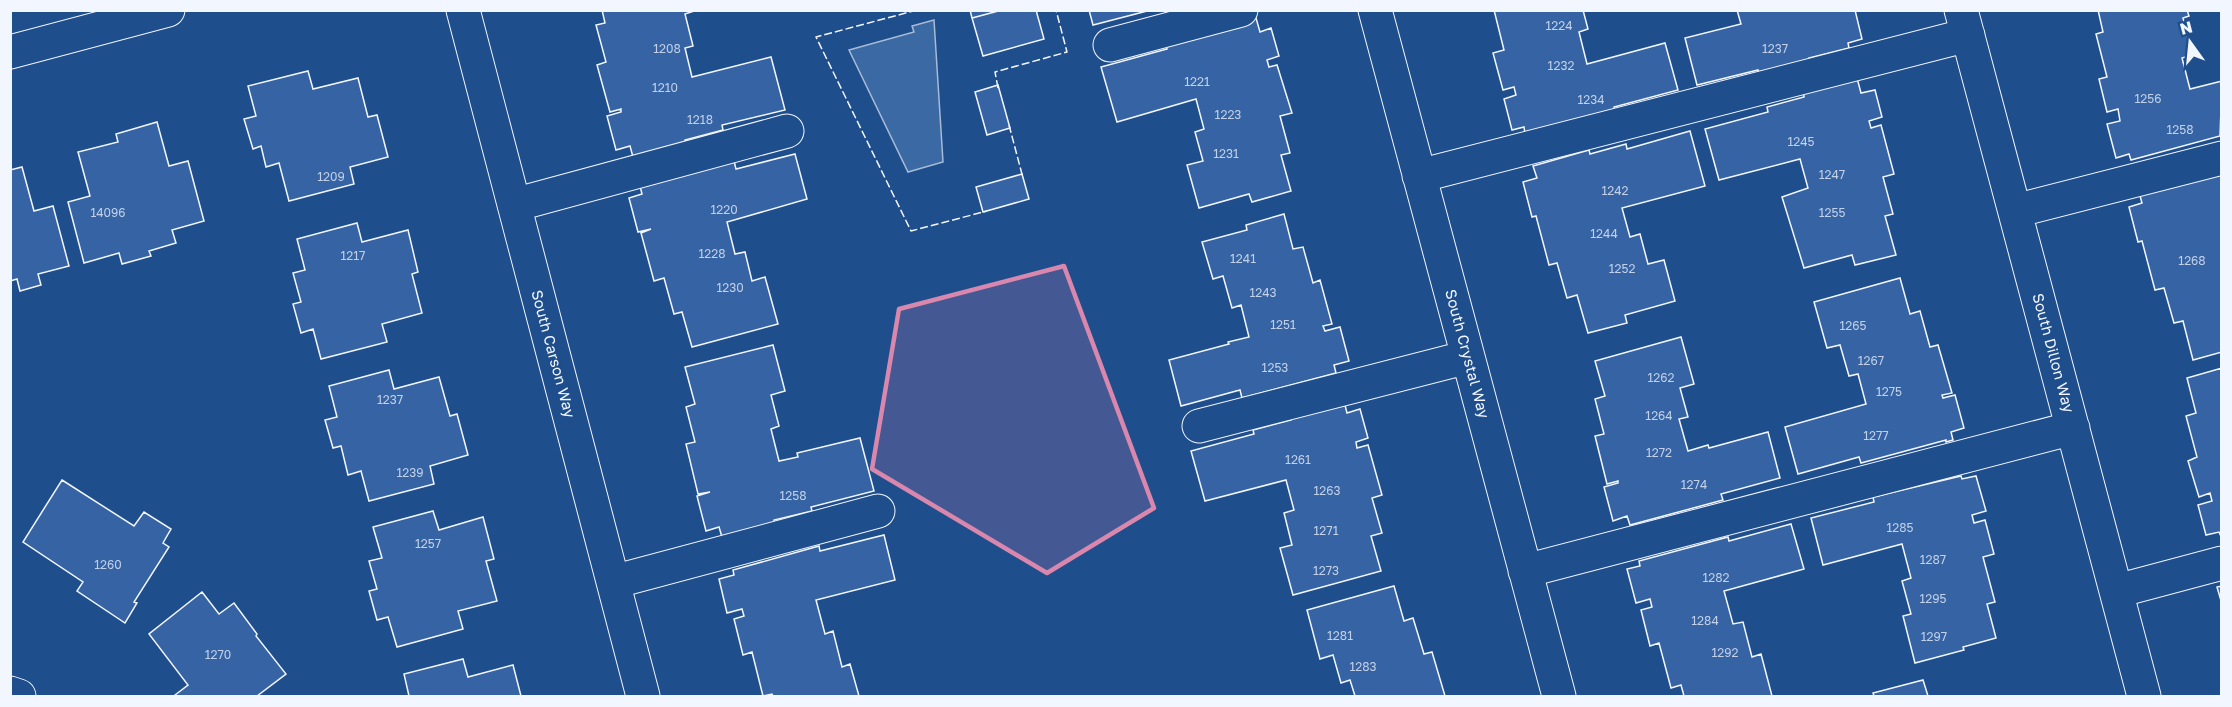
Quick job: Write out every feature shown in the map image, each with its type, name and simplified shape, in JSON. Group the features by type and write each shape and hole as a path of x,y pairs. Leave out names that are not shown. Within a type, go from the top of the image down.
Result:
{"street":[{"path":"10,52 168,10"},
{"name":"South Carson Way","path":"463,10 643,696"},
{"path":"1110,45 1241,10"},
{"name":"South Crystal Way","path":"1375,10 1559,696"},
{"path":"1419,176 1965,23"},
{"name":"South Dillon Way","path":"1965,23 2144,696"},
{"path":"514,204 787,131"},
{"path":"2015,211 2222,158"},
{"path":"1199,426 1468,357"},
{"path":"1525,571 2073,428"},
{"path":"613,582 878,511"},
{"path":"2117,591 2222,563"},
{"path":"10,693 19,696"}],"highlighted area":[{"path":"1064,266 1154,508 1047,573 872,469 899,309"}],"water":[{"path":"934,20 943,162 908,172 849,50 914,32 912,26"}],"building":[{"path":"602,10 697,10 685,14 693,46 685,48 692,77 771,57 785,110 722,125 723,130 685,140 686,144 633,157 630,146 616,150 607,116 621,112 621,109 610,112 597,65 606,62 596,25 605,23"},
{"path":"970,10 1002,10 972,18"},
{"path":"1002,10 1036,10 1044,39 983,56 972,18"},
{"path":"1089,10 1151,10 1093,25"},
{"path":"1494,10 1583,10 1588,29 1579,32 1587,64 1665,43 1678,90 1614,107 1615,111 1525,134 1524,127 1512,130 1504,99 1516,95 1514,87 1503,90 1493,53 1504,50"},
{"path":"1737,10 1855,10 1862,39 1848,43 1849,48 1809,58 1810,61 1759,74 1758,70 1697,85 1685,38 1741,24"},
{"path":"2098,10 2187,10 2189,16 2183,18 2192,55 2182,58 2190,89 2222,81 2220,136 2131,160 2129,154 2116,158 2107,124 2120,121 2118,109 2107,112 2099,79 2107,77 2096,34 2103,32"},
{"path":"1256,18 1260,32 1271,28 1279,56 1267,60 1269,67 1277,65 1292,113 1280,116 1290,153 1281,155 1291,191 1252,202 1249,194 1199,208 1187,165 1203,161 1195,132 1204,129 1196,99 1117,122 1101,67 1167,49 1166,46"},
{"path":"308,71 313,89 358,78 368,117 377,115 388,157 350,167 354,184 289,201 279,163 266,167 261,146 253,149 244,119 256,116 248,86"},
{"path":"1857,78 1861,93 1875,90 1882,117 1869,121 1871,128 1881,125 1894,174 1883,177 1893,214 1885,216 1896,255 1855,265 1852,255 1804,268 1782,197 1808,188 1800,159 1719,180 1705,129 1768,112 1767,107 1804,97 1803,92"},
{"path":"998,85 1010,128 987,135 975,92"},
{"path":"157,122 169,166 188,161 204,221 172,230 176,243 149,251 151,256 122,264 119,253 84,263 68,202 90,196 78,152 118,142 116,134"},
{"path":"1690,131 1705,186 1622,208 1630,237 1640,234 1648,264 1664,260 1675,301 1625,315 1627,323 1588,333 1577,295 1567,298 1557,263 1549,265 1536,216 1532,217 1523,182 1537,178 1533,166 1589,150 1590,154 1626,144 1627,149"},
{"path":"795,154 807,199 727,222 735,254 745,252 752,281 765,277 778,324 692,347 682,312 674,314 664,278 654,281 641,233 651,229 638,232 629,198 642,194 640,186 734,161 736,169"},
{"path":"22,167 34,211 53,206 69,266 38,274 41,285 20,291 17,279 10,281 10,170"},
{"path":"2222,173 2222,352 2193,360 2183,321 2174,323 2164,288 2155,290 2142,241 2138,242 2129,207 2142,203 2139,192"},
{"path":"1022,174 1029,199 983,212 976,187"},
{"path":"1284,214 1293,249 1303,247 1313,283 1320,280 1332,324 1323,326 1325,331 1340,327 1349,361 1334,365 1336,373 1242,398 1240,390 1181,406 1169,360 1249,337 1241,305 1232,308 1223,276 1213,279 1202,242 1247,230 1246,225"},
{"path":"357,223 362,242 408,230 418,272 412,274 422,313 382,324 387,342 321,359 313,329 301,333 293,304 301,302 293,273 305,270 297,239"},
{"path":"1900,278 1910,314 1920,311 1930,347 1938,345 1952,393 1942,395 1943,398 1955,395 1964,428 1951,432 1953,440 1946,442 1946,440 1861,463 1859,457 1798,474 1785,427 1866,404 1858,374 1849,376 1840,345 1827,348 1814,302"},
{"path":"1681,337 1694,384 1680,388 1688,417 1679,419 1688,451 1708,445 1709,448 1768,432 1780,478 1721,494 1723,500 1630,525 1627,516 1613,521 1604,487 1618,483 1618,481 1607,484 1595,436 1604,434 1595,399 1605,396 1595,361"},
{"path":"773,345 785,391 771,395 779,426 771,429 779,461 798,457 797,453 860,438 874,491 811,507 812,511 774,520 774,524 722,537 719,527 706,531 697,496 710,492 698,494 686,444 695,442 686,407 695,404 685,367"},
{"path":"2222,368 2222,539 2219,532 2206,535 2198,505 2212,501 2210,493 2199,497 2188,461 2197,457 2186,416 2196,413 2187,378"},
{"path":"389,370 394,389 439,377 450,416 457,414 468,455 430,466 434,484 369,501 361,471 348,475 341,446 333,448 325,420 337,417 329,386"},
{"path":"1344,401 1347,413 1360,409 1368,438 1356,442 1357,448 1368,445 1382,495 1372,498 1382,533 1371,536 1381,571 1293,595 1280,548 1292,545 1284,513 1294,510 1286,480 1205,501 1191,451 1254,434 1253,430 1291,420 1290,415"},
{"path":"1961,476 1962,479 1976,476 1986,511 1972,515 1974,523 1985,520 1994,554 1983,557 1995,602 1987,604 1996,638 1963,647 1964,650 1915,663 1903,616 1911,614 1902,581 1911,578 1902,544 1823,565 1811,518 1874,502 1873,497"},
{"path":"62,480 134,526 144,512 171,529 163,543 169,547 134,602 137,603 125,623 77,591 83,582 23,542"},
{"path":"433,511 439,530 483,517 494,559 486,561 497,601 458,611 463,629 397,647 388,617 377,620 369,591 377,589 369,561 382,558 373,527"},
{"path":"1791,524 1804,569 1724,591 1733,624 1743,622 1752,657 1761,654 1772,696 1684,696 1681,685 1671,688 1659,643 1650,646 1641,610 1652,607 1650,599 1636,603 1627,569 1640,566 1639,561 1728,537 1729,541"},
{"path":"884,535 895,580 816,600 825,634 833,631 842,667 850,664 859,696 773,696 772,694 763,696 752,652 743,655 734,619 744,616 742,609 727,613 719,579 734,575 733,570 819,546 820,551"},
{"path":"1394,586 1404,621 1413,618 1424,654 1432,652 1445,696 1355,696 1350,680 1341,683 1333,655 1320,659 1307,610"},
{"path":"2222,586 2222,604 2217,587"},
{"path":"202,592 219,614 234,603 286,674 257,696 175,695 188,685 149,634"},
{"path":"463,659 468,677 513,665 521,696 409,696 404,674"},
{"path":"1923,680 1928,696 1874,696 1873,693"}],"fence":[{"path":"917,10 816,37 911,231 987,211"},
{"path":"998,88 995,72 1067,52 1056,10"},
{"path":"1009,125 1023,178"}]}
